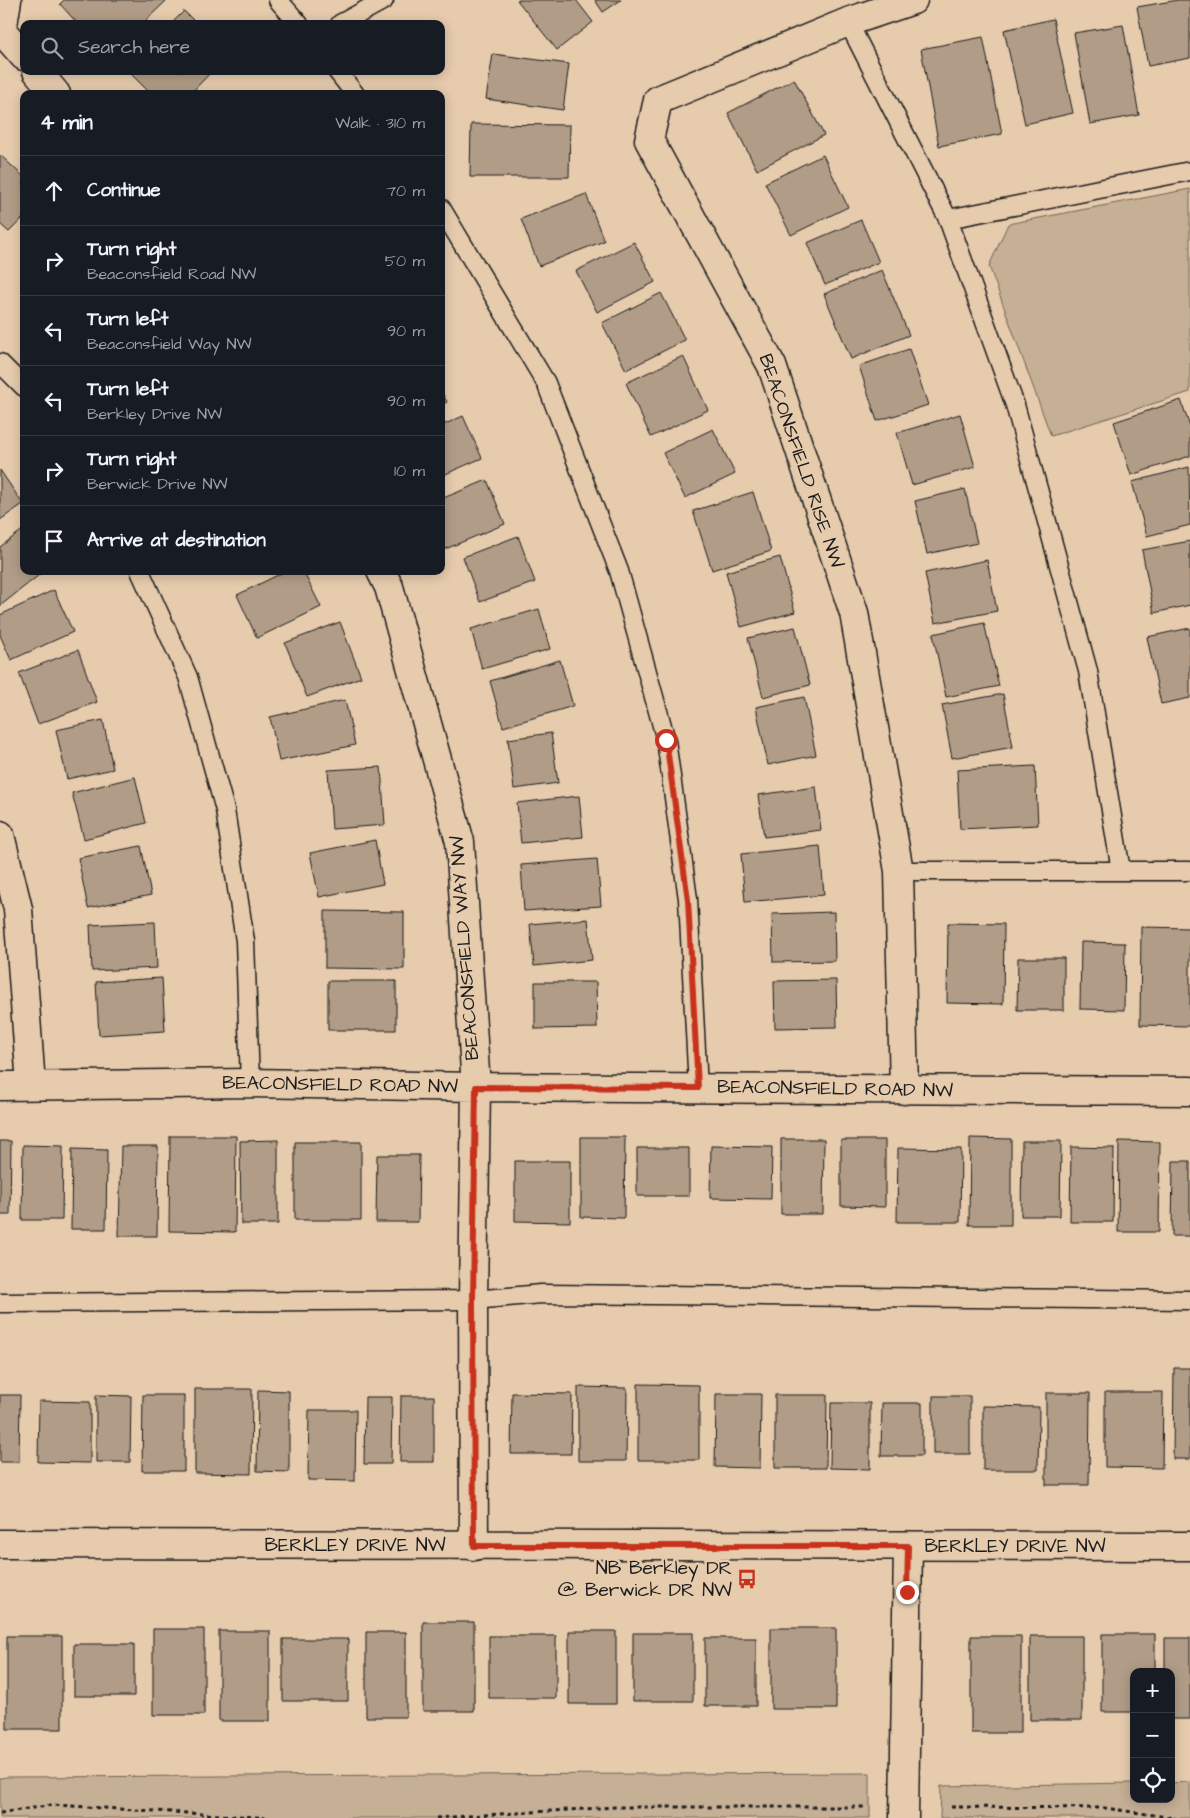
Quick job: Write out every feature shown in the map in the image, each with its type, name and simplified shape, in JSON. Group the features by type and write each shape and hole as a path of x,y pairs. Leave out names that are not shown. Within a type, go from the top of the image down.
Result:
{"street":[{"path":"7,0 2,30 20,51"},
{"name":"BEACONSFIELD RISE NW","path":"904,1090 900,871 854,613 772,366 648,140 658,100 848,22 913,0"},
{"path":"40,75 53,90"},
{"name":"BEACONSFIELD WAY NW","path":"383,575 390,588 460,842 476,1087 473,1300 474,1546"},
{"path":"0,835 18,909 31,1085"},
{"name":"BEACONSFIELD ROAD NW","path":"0,1086 250,1083 476,1087 1190,1092"},
{"name":"BERKLEY DRIVE NW","path":"0,1544 1190,1546"},
{"path":"904,1818 908,1546"}],"lane":[{"path":"278,0 296,20"},
{"path":"347,20 384,0"},
{"path":"848,22 948,219 1015,405 1088,671 1121,871"},
{"path":"340,75 352,90"},
{"path":"948,219 1190,171"},
{"path":"445,215 546,383 619,571 666,740 688,900 698,1088"},
{"path":"0,363 20,383"},
{"path":"142,575 188,677 225,810 245,941 250,1083"},
{"path":"900,871 1190,871"},
{"path":"0,1303 473,1300 541,1294 1190,1300"}],"path":[{"path":"0,1813 52,1805 271,1818"},
{"path":"436,1818 615,1807 866,1807"},
{"path":"951,1808 1105,1808 1175,1818"}],"shaded area":[{"path":"1190,189 1190,392 1051,436 989,266 1008,224"},
{"path":"870,1773 870,1818 0,1818 0,1778 7,1777"},
{"path":"1190,1782 1190,1818 940,1818 941,1786 1130,1783 1130,1803 1175,1803 1175,1783"}],"building":[{"path":"64,0 167,0 146,20 74,20 60,4"},
{"path":"517,0 576,0 593,22 557,50"},
{"path":"595,0 621,0 603,12"},
{"path":"1178,0 1190,0 1190,58 1148,66 1137,7"},
{"path":"184,11 193,20 175,20"},
{"path":"1053,19 1073,113 1025,124 1004,30"},
{"path":"1123,25 1139,115 1090,124 1074,33"},
{"path":"983,37 1002,134 939,146 921,49"},
{"path":"493,54 569,64 563,110 486,99"},
{"path":"132,75 208,75 194,90 147,90"},
{"path":"794,79 824,135 757,170 728,113"},
{"path":"471,124 570,125 569,177 470,177"},
{"path":"0,155 20,173 20,221 9,232 0,224"},
{"path":"823,155 848,207 791,235 765,183"},
{"path":"586,194 604,241 539,266 521,219"},
{"path":"861,220 879,262 825,285 807,243"},
{"path":"634,242 655,282 597,312 576,271"},
{"path":"882,270 909,335 851,359 824,294"},
{"path":"661,293 685,340 626,370 602,323"},
{"path":"909,349 928,405 877,421 859,366"},
{"path":"683,356 708,410 651,437 626,383"},
{"path":"1181,400 1190,427 1190,456 1131,475 1114,422"},
{"path":"960,414 975,467 912,485 897,433"},
{"path":"463,416 482,458 445,474 445,424"},
{"path":"713,429 735,474 685,498 663,453"},
{"path":"1189,467 1190,525 1147,536 1132,482"},
{"path":"0,470 20,500 20,506 0,520"},
{"path":"487,480 505,524 445,549 445,497"},
{"path":"965,489 977,543 927,554 915,501"},
{"path":"753,492 771,551 712,570 693,511"},
{"path":"20,532 20,575 39,575 0,606 0,547"},
{"path":"518,536 535,582 480,602 463,557"},
{"path":"1190,541 1190,605 1154,613 1142,550"},
{"path":"780,557 795,612 741,627 726,572"},
{"path":"987,560 997,611 935,623 925,573"},
{"path":"278,575 305,575 321,607 257,638 237,595"},
{"path":"54,590 73,632 11,660 0,635 0,615"},
{"path":"539,609 550,649 482,669 471,629"},
{"path":"340,622 361,677 307,697 285,643"},
{"path":"984,623 999,686 946,697 933,634"},
{"path":"795,627 810,685 763,697 748,638"},
{"path":"1190,628 1190,698 1161,704 1147,637"},
{"path":"78,650 97,702 38,724 19,673"},
{"path":"560,660 573,706 503,727 490,681"},
{"path":"1003,694 1013,747 952,758 942,705"},
{"path":"804,697 816,755 768,765 756,707"},
{"path":"345,700 355,745 279,761 270,717"},
{"path":"103,720 113,769 67,779 56,730"},
{"path":"551,733 558,783 514,789 508,739"},
{"path":"1035,766 1038,825 960,829 957,770"},
{"path":"381,767 385,825 332,829 328,770"},
{"path":"135,777 146,823 84,839 72,793"},
{"path":"816,787 821,830 764,837 758,795"},
{"path":"579,796 583,837 521,843 517,803"},
{"path":"375,840 383,884 319,897 310,853"},
{"path":"141,846 151,895 88,908 78,858"},
{"path":"820,846 824,895 745,902 741,854"},
{"path":"597,859 601,906 524,911 521,865"},
{"path":"325,911 404,912 404,969 325,968"},
{"path":"834,912 835,961 773,962 772,914"},
{"path":"588,919 592,960 534,966 530,924"},
{"path":"155,922 157,968 92,971 90,925"},
{"path":"948,923 1004,924 1003,1004 947,1003"},
{"path":"1141,927 1190,928 1190,1026 1140,1025"},
{"path":"1081,942 1125,943 1124,1010 1080,1009"},
{"path":"1018,958 1064,958 1064,1010 1017,1010"},
{"path":"162,978 165,1031 99,1035 96,982"},
{"path":"836,980 837,1027 775,1028 774,981"},
{"path":"328,981 396,981 396,1030 328,1030"},
{"path":"535,982 596,982 597,1028 535,1029"},
{"path":"170,1136 236,1136 235,1232 169,1231"},
{"path":"581,1137 625,1137 624,1218 581,1217"},
{"path":"970,1138 1011,1139 1011,1225 969,1225"},
{"path":"781,1139 824,1139 823,1214 781,1214"},
{"path":"278,1140 278,1224 241,1224 240,1141"},
{"path":"841,1140 885,1140 885,1207 841,1206"},
{"path":"0,1141 11,1141 10,1215 0,1215"},
{"path":"1022,1141 1061,1141 1060,1216 1021,1216"},
{"path":"1119,1141 1160,1142 1159,1232 1118,1232"},
{"path":"295,1142 361,1142 361,1220 295,1220"},
{"path":"23,1145 63,1146 62,1220 22,1220"},
{"path":"121,1146 158,1146 157,1236 119,1236"},
{"path":"711,1146 772,1147 771,1199 710,1198"},
{"path":"1071,1147 1114,1148 1113,1222 1070,1222"},
{"path":"637,1148 689,1148 689,1196 637,1196"},
{"path":"898,1148 961,1149 960,1222 897,1222"},
{"path":"72,1149 107,1150 106,1229 71,1229"},
{"path":"377,1155 419,1155 418,1222 376,1222"},
{"path":"515,1161 570,1161 570,1222 515,1221"},
{"path":"1173,1161 1190,1161 1190,1236 1172,1236"},
{"path":"1174,1368 1190,1368 1190,1459 1173,1459"},
{"path":"638,1384 699,1385 699,1460 638,1460"},
{"path":"578,1387 627,1388 626,1461 578,1461"},
{"path":"195,1389 252,1389 251,1474 195,1473"},
{"path":"258,1390 289,1391 289,1472 257,1471"},
{"path":"1105,1392 1163,1392 1162,1468 1105,1467"},
{"path":"512,1393 572,1394 571,1454 511,1454"},
{"path":"1046,1393 1090,1393 1089,1485 1046,1485"},
{"path":"716,1394 761,1394 760,1468 715,1467"},
{"path":"0,1395 20,1395 19,1462 0,1462"},
{"path":"96,1395 131,1396 130,1462 96,1462"},
{"path":"143,1395 184,1395 184,1471 142,1471"},
{"path":"775,1395 827,1395 826,1468 775,1468"},
{"path":"401,1396 434,1396 434,1462 400,1462"},
{"path":"933,1396 970,1396 970,1454 933,1454"},
{"path":"365,1397 392,1397 391,1464 364,1464"},
{"path":"39,1401 90,1402 90,1463 38,1462"},
{"path":"831,1403 870,1403 870,1469 830,1468"},
{"path":"882,1403 922,1403 922,1456 881,1456"},
{"path":"983,1406 1039,1407 1038,1470 983,1470"},
{"path":"309,1410 356,1410 355,1481 308,1480"},
{"path":"423,1622 474,1622 474,1711 423,1711"},
{"path":"771,1628 836,1628 836,1709 771,1709"},
{"path":"153,1629 204,1629 204,1715 153,1715"},
{"path":"219,1631 270,1631 270,1721 219,1721"},
{"path":"569,1631 616,1631 616,1704 569,1704"},
{"path":"366,1632 406,1632 406,1717 366,1717"},
{"path":"633,1633 693,1633 693,1701 633,1701"},
{"path":"1102,1634 1155,1634 1155,1668 1130,1668 1130,1712 1102,1712"},
{"path":"7,1636 62,1636 62,1729 7,1729"},
{"path":"489,1636 556,1636 556,1698 489,1698"},
{"path":"971,1636 1021,1636 1021,1733 971,1733"},
{"path":"1030,1636 1082,1636 1082,1720 1030,1720"},
{"path":"705,1638 756,1638 756,1706 705,1706"},
{"path":"1165,1638 1190,1638 1190,1719 1175,1719 1175,1668 1165,1668"},
{"path":"283,1639 348,1639 348,1701 283,1701"},
{"path":"74,1644 134,1644 134,1696 74,1696"}],"place":[{"name":"NB Berkley DR @ Berwick DR NW","path":"747,1579"}],"route":[{"path":"666,740 688,900 698,1088 476,1087 473,1300 474,1546 908,1546 907,1592"}]}
